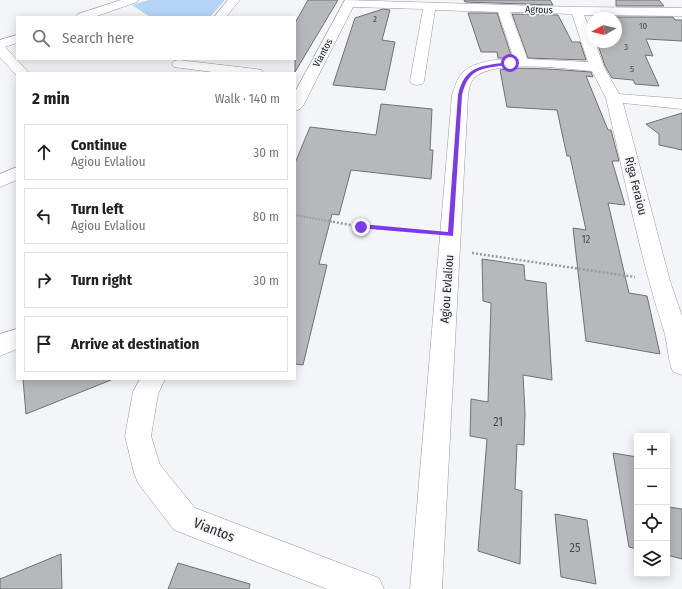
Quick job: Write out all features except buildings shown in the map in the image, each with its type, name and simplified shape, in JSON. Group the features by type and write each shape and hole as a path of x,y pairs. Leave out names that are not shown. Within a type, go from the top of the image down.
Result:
{"street":[{"path":"85,16 133,0"},
{"path":"221,16 234,0"},
{"name":"Agrous","path":"350,2 502,9 681,12"},
{"name":"Viantos","path":"296,102 302,78 350,2"},
{"path":"417,81 430,6"},
{"path":"502,9 522,63"},
{"name":"Riga Feraiou","path":"578,11 597,67 614,98 659,281 679,333 682,364"},
{"path":"0,44 16,39"},
{"path":"0,49 21,72"},
{"name":"Agiou Evlaliou","path":"426,589 460,95 462,84 468,75 478,68 492,65 522,63 597,67"},
{"path":"178,65 246,72"},
{"path":"614,98 682,104"},
{"path":"0,181 16,173"},
{"path":"0,345 16,339"},
{"name":"Viantos","path":"152,380 146,392 138,436 148,473 185,519 368,589"}],"path":[{"path":"296,215 659,281"}],"shaded area":[{"path":"149,0 224,0 211,16 148,16 132,5"}],"route":[{"path":"361,227 450,234 462,84 468,75 478,68 510,63"}]}
